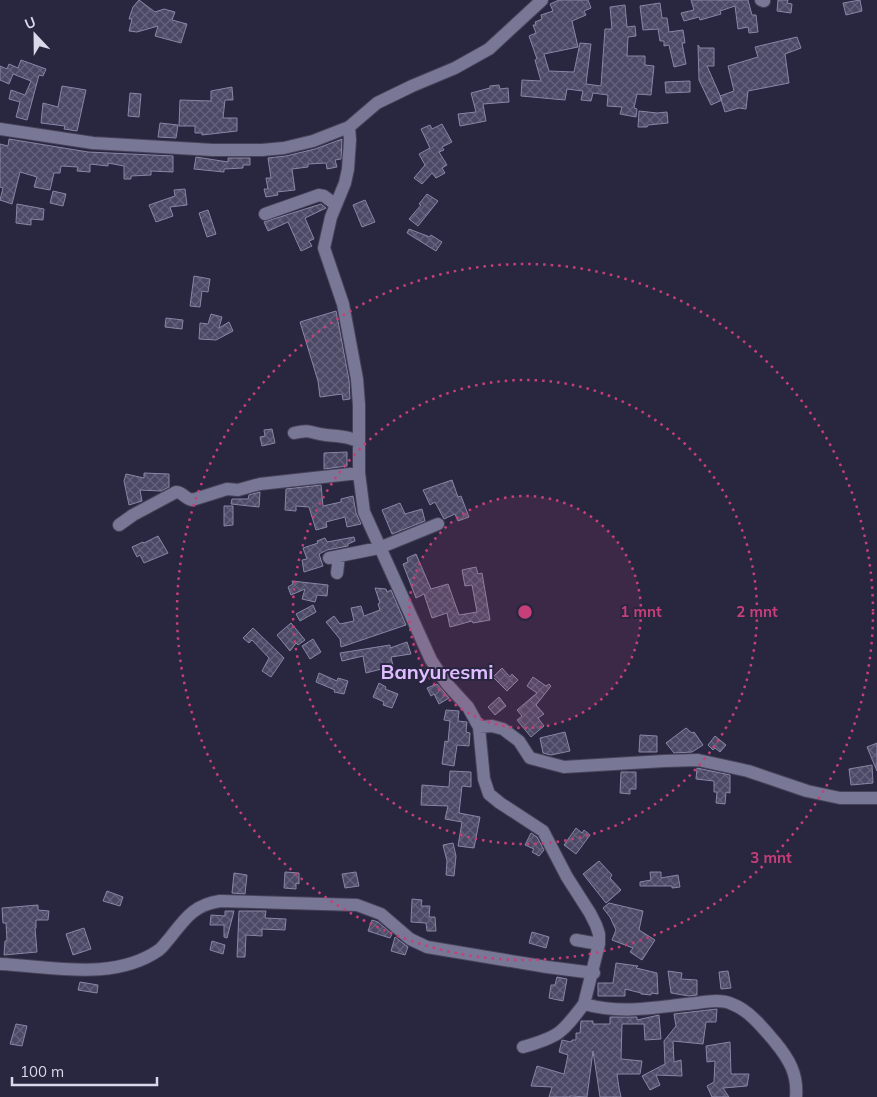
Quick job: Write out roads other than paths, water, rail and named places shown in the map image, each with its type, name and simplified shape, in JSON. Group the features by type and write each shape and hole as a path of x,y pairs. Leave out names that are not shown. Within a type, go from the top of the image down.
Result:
{"street":[{"path":"0,129 25,134 111,144 213,150 284,148 313,141 348,128 377,104 390,96 455,68 489,49 542,0"},
{"path":"348,128 350,140 346,183 331,217 324,248 343,304 349,331 359,405 358,473 364,512 436,669 468,707 479,727 484,779 489,794 543,831 567,877 590,913 599,934 594,972 584,1004 562,1032 547,1040 523,1047"},
{"path":"265,214 319,195 324,196 336,205"},
{"path":"294,433 307,430 326,435 345,436 358,441"},
{"path":"119,526 133,515 176,492 190,500 227,489 238,490 260,484 358,473"},
{"path":"337,573 334,557 380,548 438,524"},
{"path":"479,727 492,726 503,729 519,741 530,758 564,768 698,760 748,771 807,791 840,798 877,798"},
{"path":"0,964 79,970 124,965 160,949 190,913 200,906 209,903 229,902 357,905 381,914 410,939 427,947 547,967 594,972"},
{"path":"576,940 599,944"},
{"path":"584,1004 610,1010 634,1010 722,1001 737,1006 762,1027 787,1058 797,1083 796,1097"}],"district":[{"name":"Banyuresmi","path":"437,672"}]}
